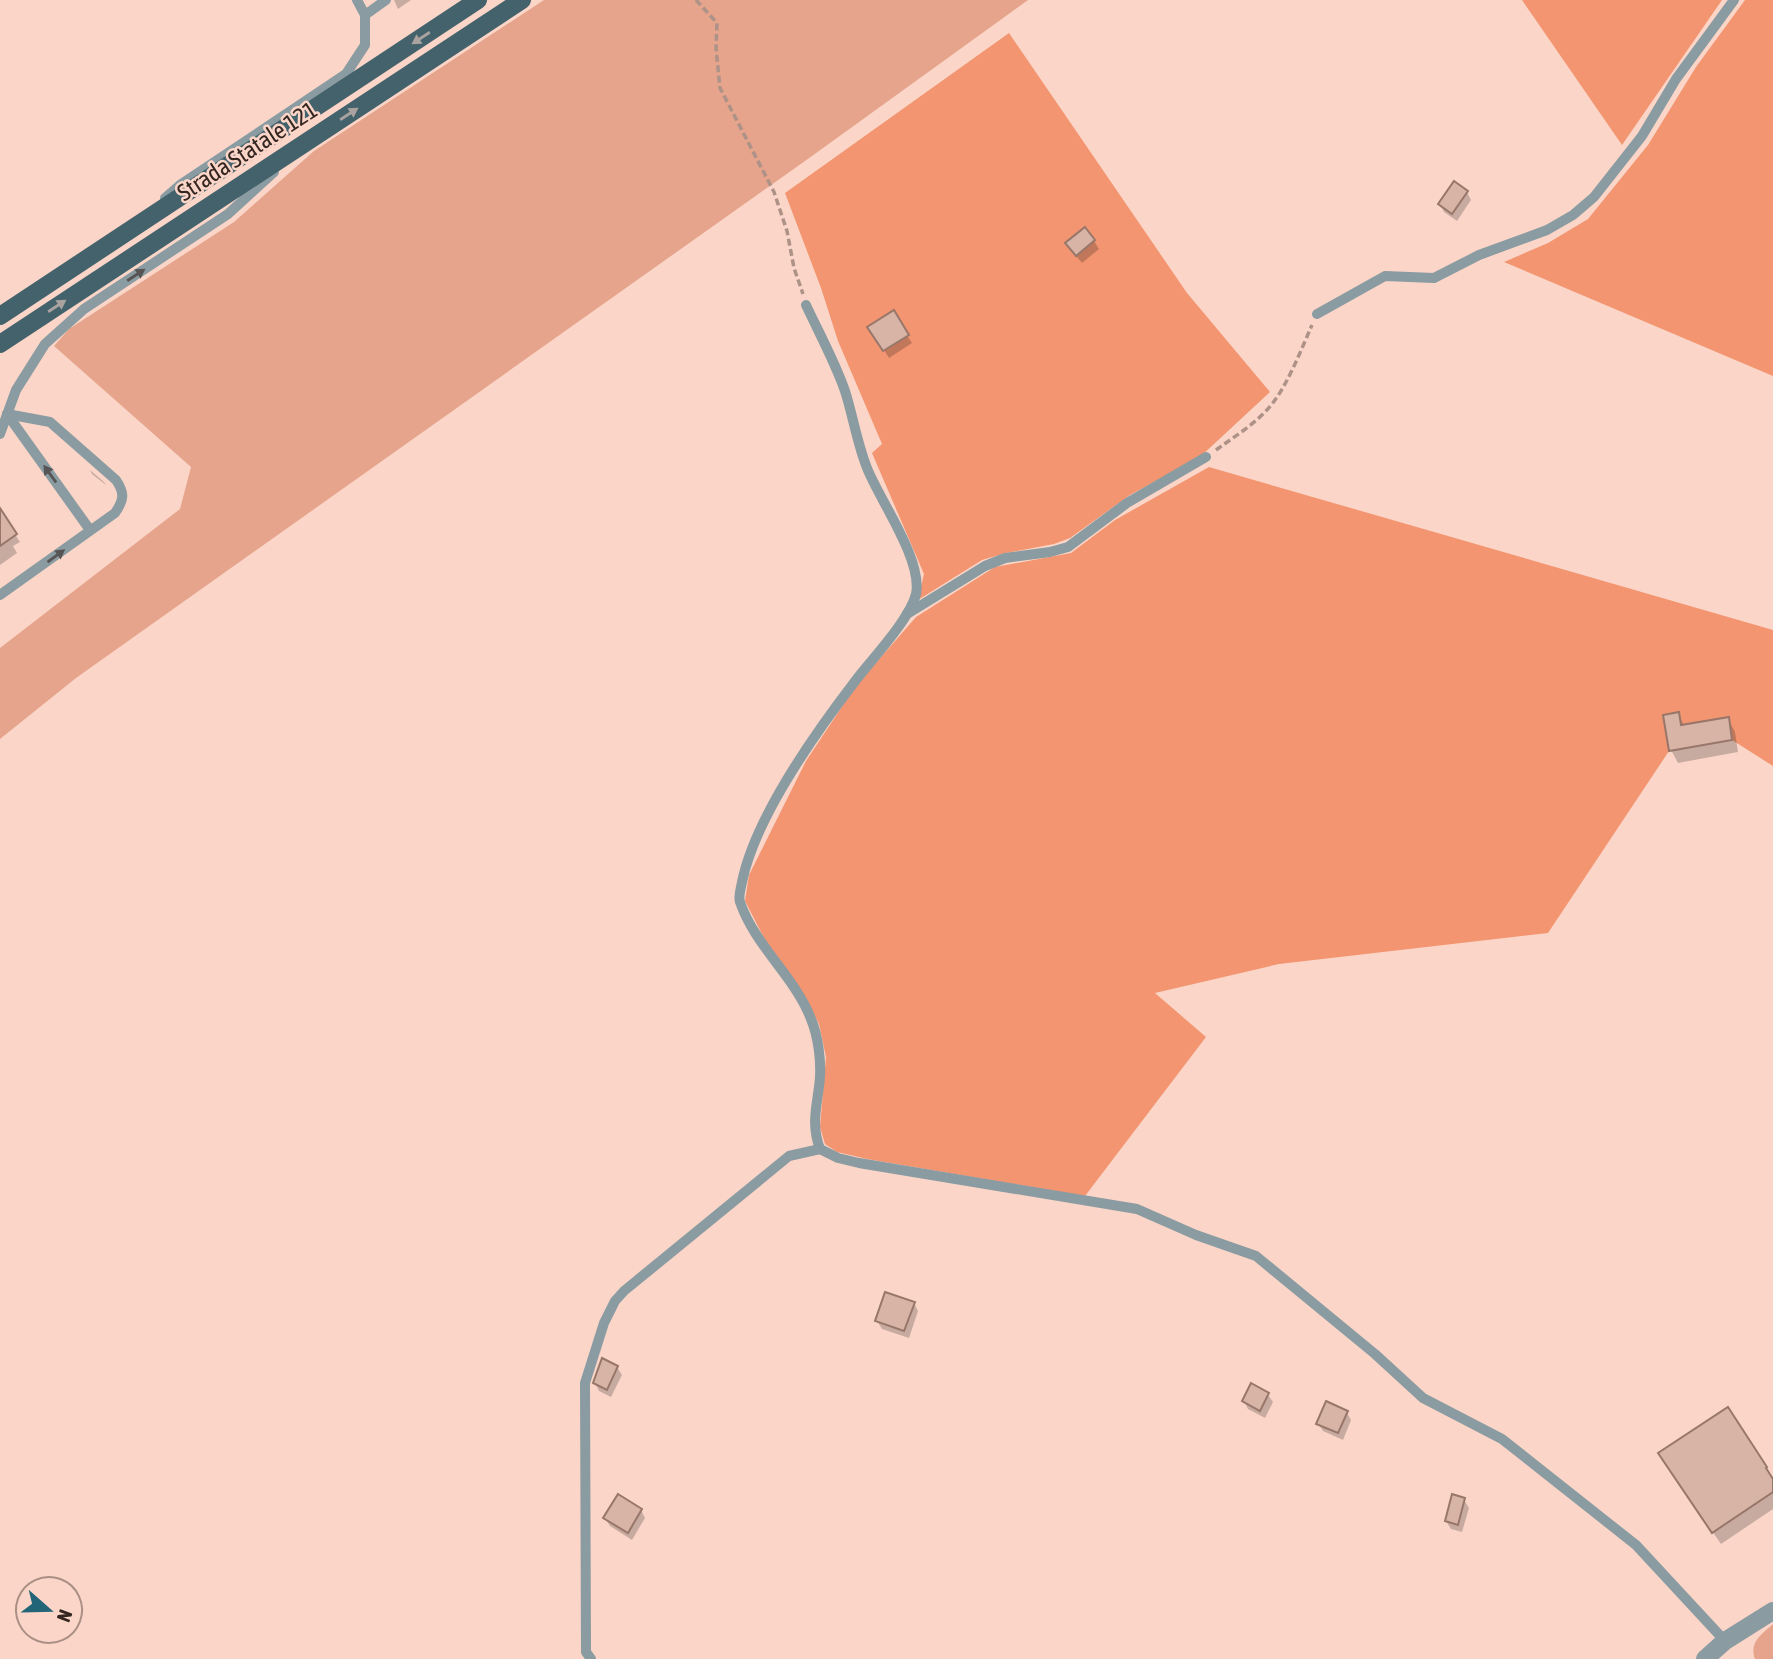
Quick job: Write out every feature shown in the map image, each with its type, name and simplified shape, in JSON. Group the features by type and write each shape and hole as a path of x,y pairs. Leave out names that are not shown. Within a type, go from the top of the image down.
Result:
{"main road":[{"name":"Strada Statale 121","path":"0,316 478,0"},
{"name":"Strada Statale 121","path":"0,344 522,0"}],"street":[{"path":"1717,1653 1773,1611"}],"lane":[{"path":"122,236 180,185 346,74 365,45 365,15 357,0"},
{"path":"365,15 386,0"},
{"path":"1317,314 1385,276 1434,278 1479,255 1547,230 1573,215 1594,197 1642,136 1676,79 1734,0"},
{"path":"0,434 16,390 45,344 84,309 228,214 307,141"},
{"path":"806,304 845,389 867,468 883,496 916,573 916,594 907,614 853,683 803,755 768,814 744,871 739,899 756,936 797,993 811,1019 820,1075 814,1132 820,1149"},
{"path":"0,595 115,513 123,502 123,489 116,480 50,422 7,414"},
{"path":"7,414 90,530"},
{"path":"907,614 985,566 1005,558 1068,547 1127,503 1206,457"},
{"path":"591,1659 586,1652 585,1383 604,1323 615,1301 624,1291 789,1156 820,1149 838,1158 859,1163 1137,1209 1196,1235 1256,1256 1375,1354 1423,1398 1502,1438 1636,1545 1717,1653"}],"path":[{"path":"696,0 717,23 716,48 720,88 774,192 806,304"},
{"path":"1206,457 1247,428 1271,405 1281,390 1317,314"}],"shaded area":[{"path":"544,0 1028,0 76,678 0,739 0,648 180,509 191,467 54,346 69,329 234,222 314,151"},
{"path":"1522,0 1722,0 1622,145"},
{"path":"1745,0 1773,0 1773,376 1504,262 1548,243 1588,219 1648,145 1696,67"},
{"path":"1009,33 1187,293 1270,392 1200,457 1130,495 1070,538 982,560 918,600 924,574 872,453 882,444 838,341 785,193"},
{"path":"1209,467 1773,630 1773,766 1732,740 1669,751 1548,933 1279,964 1155,993 1206,1037 1085,1196 837,1152 825,1144 820,1127 826,1057 819,1024 802,992 765,940 745,901 749,875 806,761 855,687 916,617 995,567 1071,553 1115,520"},
{"path":"1773,1624 1773,1659 1755,1659 1755,1643"}],"building":[{"path":"1454,181 1468,191 1452,214 1438,204"},
{"path":"1085,227 1095,240 1076,256 1065,243"},
{"path":"894,310 909,335 883,351 867,327"},
{"path":"0,508 17,534 0,546"},
{"path":"1679,712 1681,725 1729,717 1732,740 1669,751 1663,715"},
{"path":"885,1292 915,1302 904,1331 875,1321"},
{"path":"602,1358 618,1366 607,1390 593,1383"},
{"path":"1251,1383 1269,1393 1260,1411 1242,1401"},
{"path":"1326,1401 1348,1411 1338,1433 1316,1424"},
{"path":"1728,1407 1767,1467 1773,1479 1773,1492 1712,1533 1658,1453"},
{"path":"618,1494 642,1509 628,1533 603,1518"},
{"path":"1452,1494 1465,1498 1458,1525 1445,1521"}]}
